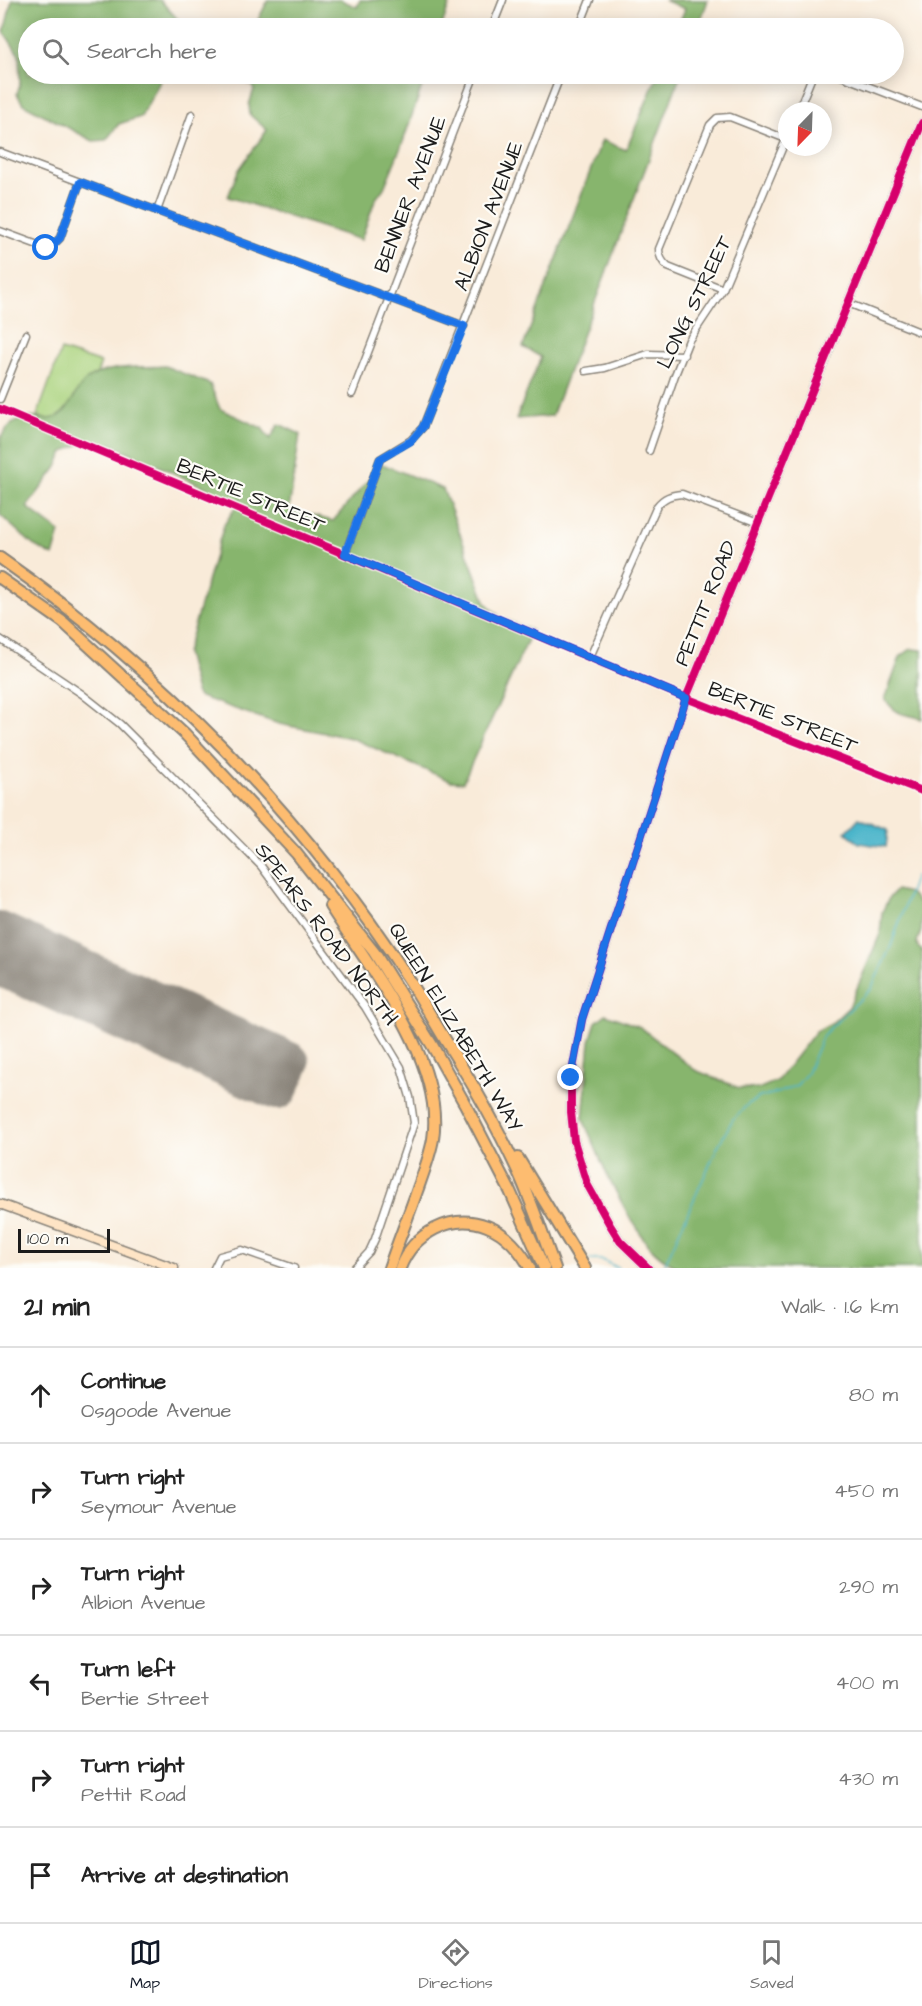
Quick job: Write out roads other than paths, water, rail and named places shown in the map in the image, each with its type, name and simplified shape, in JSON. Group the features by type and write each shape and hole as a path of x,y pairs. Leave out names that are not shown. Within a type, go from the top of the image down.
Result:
{"highway":[{"name":"QUEEN ELIZABETH WAY","path":"0,558 52,595 131,661 208,732 280,809 346,891 408,978 480,1097 516,1166 555,1268"},
{"name":"QUEEN ELIZABETH WAY","path":"0,578 63,622 185,734 296,853 374,952 432,1045 510,1191 544,1268"},
{"path":"296,853 394,1006 429,1078 435,1109 433,1139 429,1158 389,1268"},
{"path":"480,1097 585,1268"},
{"path":"400,1268 407,1252 429,1231 440,1226 462,1222 487,1226 507,1238 530,1268"},
{"path":"383,1268 399,1241"}],"street":[{"path":"496,18 503,0"},
{"path":"583,18 590,0"},
{"name":"BENNER AVENUE","path":"352,394 471,84"},
{"name":"ALBION AVENUE","path":"345,554 380,459 411,441 423,427 557,84"},
{"path":"802,102 809,84"},
{"path":"862,84 922,107"},
{"path":"157,211 192,114"},
{"path":"723,289 668,267 662,262 659,249 710,125 717,118 730,117 778,135"},
{"name":"PETTIT ROAD","path":"648,1268 621,1241 587,1184 574,1141 571,1078 582,1019 686,698 922,123"},
{"path":"0,152 464,326"},
{"name":"LONG STREET","path":"649,451 689,340 723,289 778,156"},
{"path":"0,231 46,248 54,244 60,238 80,182"},
{"path":"848,303 922,333"},
{"path":"0,399 26,334"},
{"path":"586,371 605,368 648,354 684,355"},
{"name":"BERTIE STREET","path":"0,409 686,698 922,791"},
{"path":"590,657 657,506 662,500 671,495 682,494 758,523"},
{"name":"SPEARS ROAD NORTH","path":"0,639 82,694 120,724 261,866 365,1007 401,1066 410,1097 414,1123 375,1239 369,1252 354,1268"},
{"path":"0,1204 174,1268"},
{"path":"214,1268 220,1257 242,1250 294,1268"}],"water":[{"path":"859,818 888,830 886,847 859,843 846,832"}],"waterway":[{"path":"663,1268 718,1146 733,1119 748,1104 760,1097 797,1085 807,1073 823,1035 871,989 891,946 915,876"},
{"path":"590,1260 602,1260 618,1268"}]}
